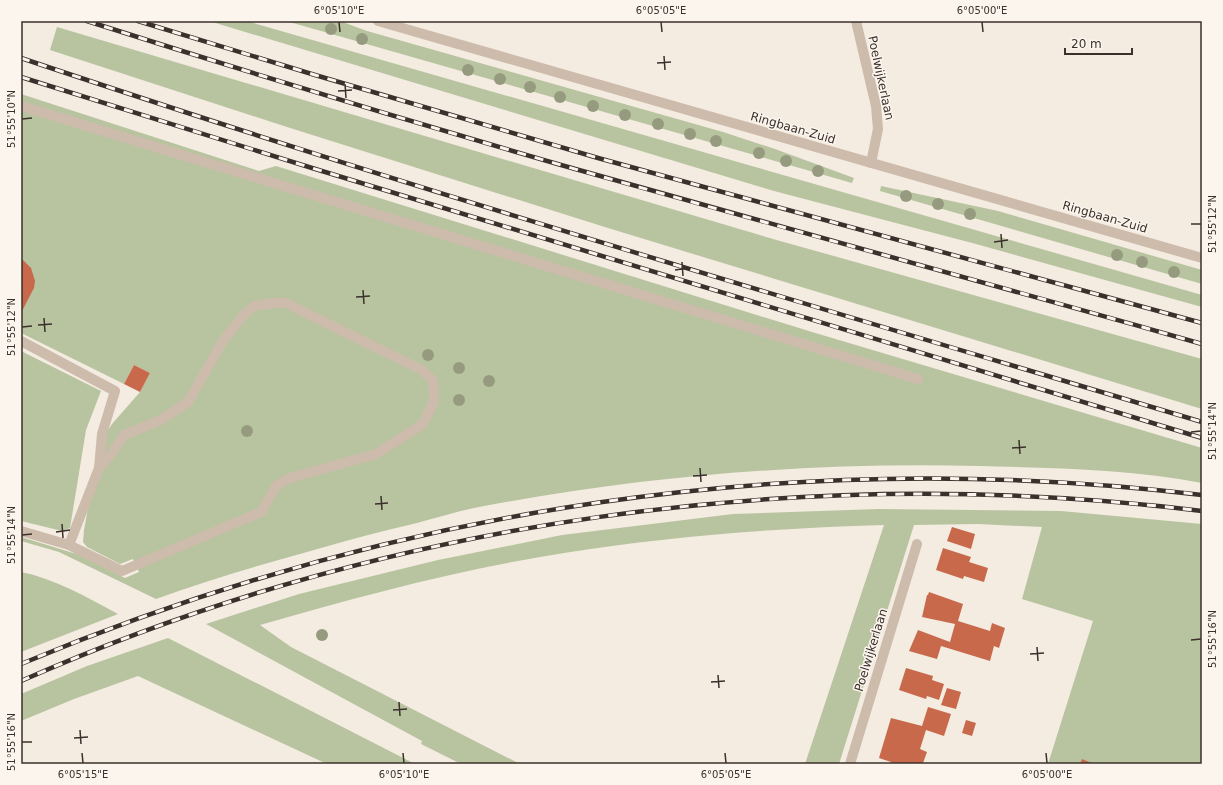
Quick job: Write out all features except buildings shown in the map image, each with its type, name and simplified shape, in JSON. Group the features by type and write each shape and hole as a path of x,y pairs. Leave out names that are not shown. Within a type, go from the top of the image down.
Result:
{"street":[{"name":"Ringbaan-Zuid","path":"378,21 1202,258"},
{"name":"Poelwijkerlaan","path":"856,21 876,106 878,129 871,163"},
{"path":"21,106 918,379"},
{"path":"21,531 69,545 122,571 261,512 278,485 290,478 376,454 423,424 434,401 433,381 422,370 286,303 272,303 254,306 242,316 223,340 188,402 161,420 124,435 112,453 99,468"},
{"path":"21,341 115,391 102,434 99,468 69,545"},
{"name":"Poelwijkerlaan","path":"850,764 918,544"}],"green space":[{"path":"209,21 246,21 1202,295 1202,307 976,244 774,191"},
{"path":"286,21 340,21 367,31 723,132 854,178 852,183"},
{"path":"57,27 773,239 1202,359 1202,409 608,228 287,127 50,50"},
{"path":"21,94 259,171 276,166 812,332 1202,448 1202,483 1174,478 1091,470 916,465 789,469 662,480 599,487 467,510 352,539 274,561 156,599 59,552 21,541 21,537 83,556 125,578 139,572 133,559 120,564 87,547 83,542 100,443 112,424 140,392 150,373 134,365 124,384 21,333"},
{"path":"881,186 998,211 1202,270 1202,284 880,191"},
{"path":"21,351 101,391 86,430 70,528 62,531 21,521"},
{"path":"878,509 1061,511 1202,524 1202,764 1048,764 1093,621 1022,599 1042,527 978,524 914,525 839,764 805,764 884,525 804,528 684,537 525,559 411,584 260,625 291,647 520,764 461,764 421,744 422,741 206,624 299,594 438,560 562,535 733,514"},
{"path":"21,572 59,584 118,614 21,652"},
{"path":"168,638 415,764 327,764 138,676 74,699 21,721 21,694 87,666"}],"railway":[{"path":"87,21 323,94 561,165 1202,344"},
{"path":"138,21 315,75 598,158 1202,323"},
{"path":"21,58 315,154 462,200 1202,422"},
{"path":"21,77 312,168 1202,438"},
{"path":"21,664 163,610 307,564 453,529 601,502 749,486 899,479 1050,482 1202,495"},
{"path":"21,681 161,625 304,579 451,543 600,517 750,501 901,494 1052,498 1202,511"}]}
